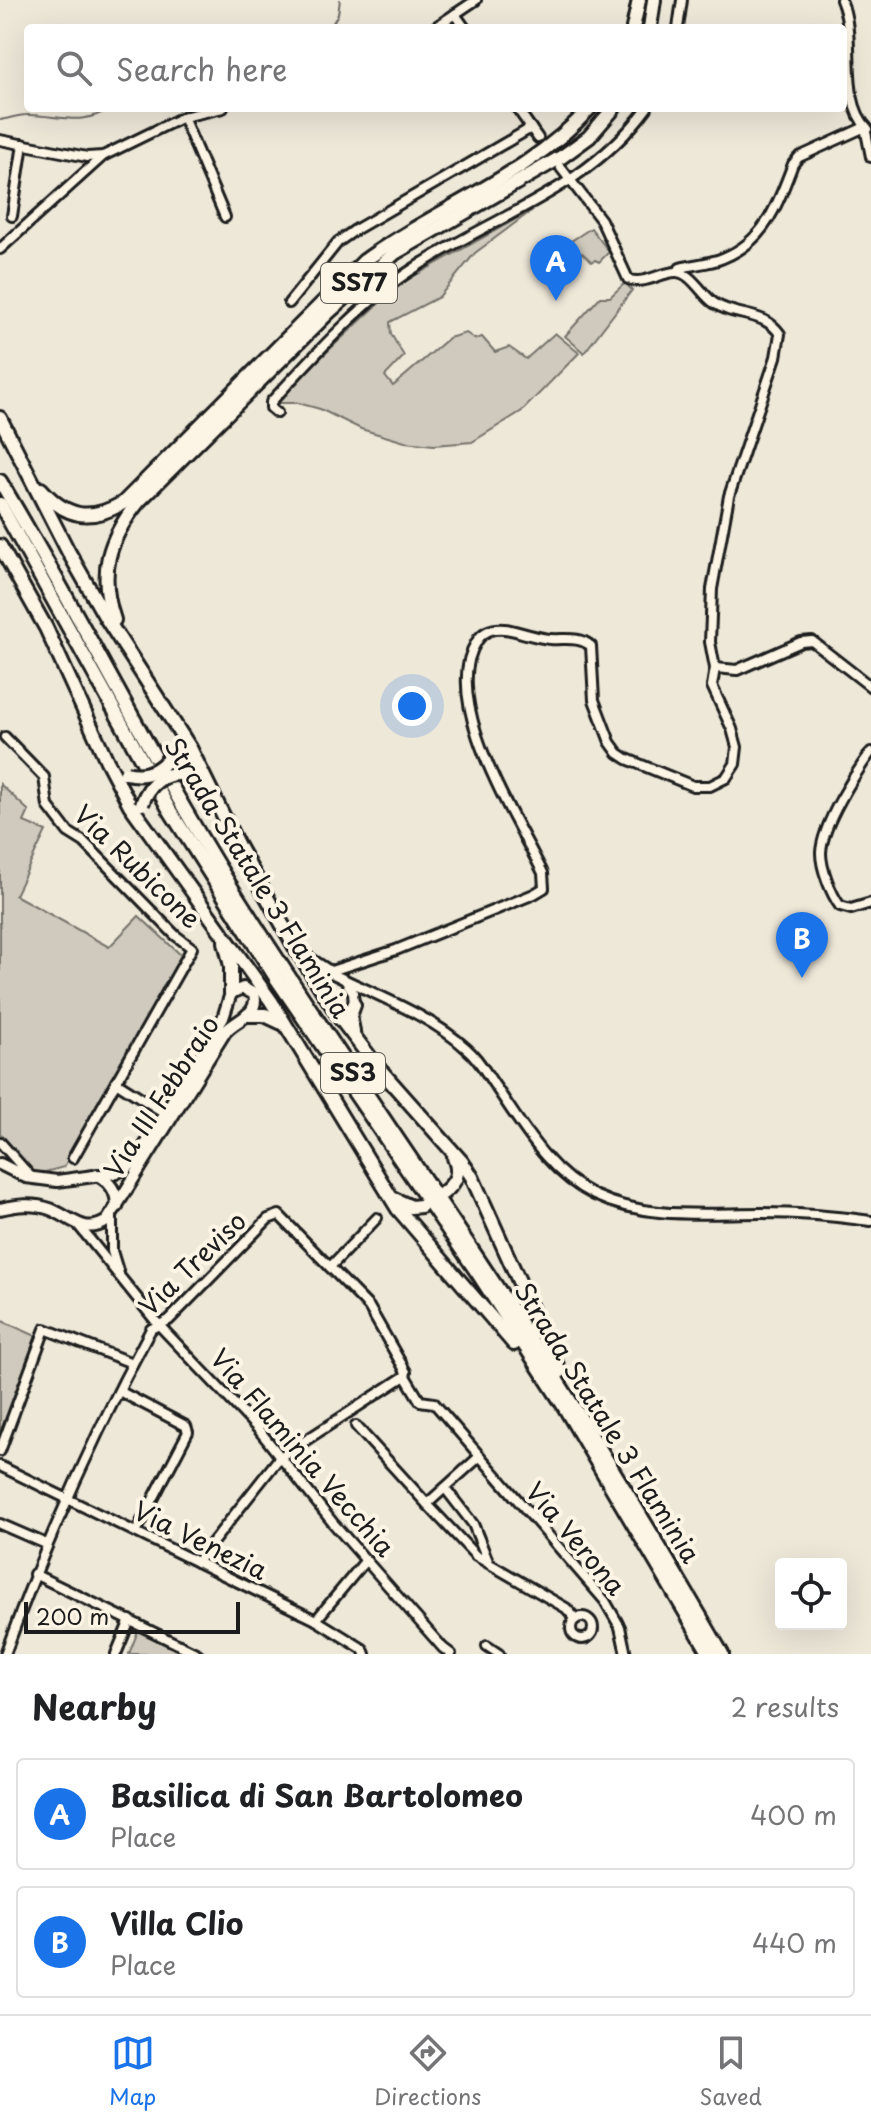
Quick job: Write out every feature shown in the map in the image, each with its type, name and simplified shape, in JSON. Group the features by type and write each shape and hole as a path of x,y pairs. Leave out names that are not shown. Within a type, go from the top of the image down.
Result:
{"highway":[{"path":"634,24 639,0"},
{"path":"651,24 654,0"},
{"name":"SS77","path":"33,481 65,511 86,515 110,511 123,503 364,261 401,234 490,185 556,141 586,112"},
{"name":"SS77","path":"119,634 107,599 110,547 123,521 139,501 329,312 395,253 563,156 589,137 611,112"},
{"path":"0,418 68,551 106,618 190,748 238,846 295,947 360,1044 465,1166 480,1193 546,1345 605,1465"},
{"name":"Strada Statale 3 Flaminia","path":"0,481 231,887 284,971 484,1267 722,1654"},
{"name":"Strada Statale 3 Flaminia","path":"0,504 169,809 276,978 605,1465 710,1654"},
{"path":"0,546 46,628 107,761 140,821 217,924 288,1027 391,1197 423,1239 507,1333 574,1434 605,1465"},
{"path":"107,761 126,773 145,775 156,770 173,751 174,731 169,718"},
{"path":"140,821 148,790 162,778 173,774 188,775 207,784"},
{"path":"217,924 230,956 231,993"},
{"path":"295,947 328,972"},
{"path":"354,1005 350,1022 360,1044"},
{"path":"248,1015 270,1016 288,1027"},
{"path":"443,1193 454,1182 458,1171 448,1147"},
{"path":"391,1197 407,1206 421,1206"}],"main road":[{"path":"0,1164 32,1179 57,1181 116,1173 135,1162 224,1016 231,993 243,988 253,993 256,1005 248,1015"},
{"name":"Via III Febbraio","path":"114,1212 225,1032 248,1015"},
{"name":"Via Flaminia Vecchia","path":"97,1175 114,1189 114,1212"},
{"name":"Via Flaminia Vecchia","path":"0,1209 19,1205 42,1207 79,1226"},
{"path":"79,1226 95,1227 114,1212"}],"street":[{"path":"440,24 476,0"},
{"path":"679,24 682,0"},
{"path":"841,0 846,24"},
{"path":"455,14 462,24"},
{"path":"847,31 853,104 868,129 871,157"},
{"path":"0,249 103,156 183,117 205,112"},
{"path":"520,112 538,138"},
{"path":"277,413 271,408 271,402 389,286 434,255 571,181 608,152 644,112"},
{"path":"183,117 225,217"},
{"path":"289,303 338,242 531,128"},
{"path":"678,272 680,268 723,258 739,250 769,222 793,164 799,157 868,129"},
{"path":"0,140 87,157 103,156"},
{"path":"12,216 23,144"},
{"path":"328,972 396,950 544,888 543,873 481,750 474,727 466,675 468,661 480,636 488,631 505,628 536,637 586,642 591,646 594,700 610,742 627,759 693,786 710,786 730,774 737,756 734,733 713,691 715,668 710,642 712,589 729,496 776,357 780,334 767,320 719,306 678,272 635,281 628,279 601,220 561,168"},
{"path":"715,668 737,670 801,642 812,641 871,687"},
{"name":"Via Rubicone","path":"5,737 44,777 48,806 68,832 84,842 175,935 192,948 73,1158"},
{"path":"871,752 845,792 821,852 832,891 840,906 851,909 871,903"},
{"path":"328,972 381,996 448,1034 469,1050 545,1157 572,1182 593,1194 628,1207 668,1214 765,1213 871,1221"},
{"path":"345,980 353,992 354,1005 368,997 381,996"},
{"path":"116,1082 165,1113"},
{"path":"0,1142 32,1179"},
{"name":"Via Flaminia Vecchia","path":"114,1212 112,1251 121,1278"},
{"name":"Via Treviso","path":"5,1654 66,1497 151,1329 169,1320 273,1216 279,1215 369,1307 406,1372 405,1376"},
{"path":"330,1267 377,1218"},
{"name":"Via Flaminia Vecchia","path":"79,1226 158,1324 259,1430 445,1652"},
{"path":"0,1451 45,1329 132,1363"},
{"path":"197,1562 280,1457 405,1376"},
{"name":"Via Verona","path":"405,1376 420,1401 434,1403 605,1601 620,1627 626,1654"},
{"path":"119,1391 186,1426 188,1432 136,1532"},
{"name":"Via Verona","path":"356,1426 476,1556 566,1608 576,1619"},
{"path":"427,1504 479,1457"},
{"name":"Via Venezia","path":"0,1466 316,1620 363,1649 365,1654"},
{"path":"445,1488 476,1529 488,1561"},
{"path":"0,1524 46,1544"},
{"path":"459,1541 466,1541 476,1529"},
{"path":"316,1620 366,1560"},
{"path":"34,1574 198,1654"},
{"path":"116,1654 130,1620"},
{"path":"487,1646 499,1654"}],"shaded area":[{"path":"534,209 475,253 439,297 390,322 391,334 404,356 385,376 393,386 449,338 466,333 475,339 482,337 495,352 509,347 526,359 555,333 579,353 522,411 472,442 434,445 405,442 361,429 320,409 298,403 272,403 400,284"},
{"path":"591,228 609,252 599,262 592,262 582,253 576,257 565,245"},
{"path":"625,283 632,290 584,353 565,336 600,297 610,297"},
{"path":"0,784 29,811 24,822 46,831 15,895 109,947 139,916 183,957 64,1167 34,1175 0,1133"},
{"path":"0,1320 36,1336 0,1433"},
{"path":"139,1631 188,1654 129,1654"}],"waterway":[{"path":"332,24 340,0"},
{"path":"0,120 26,115 79,119 102,112"}],"place":[{"name":"Basilica di San Bartolomeo","path":"556,301"},
{"name":"Villa Clio","path":"802,978"}]}
